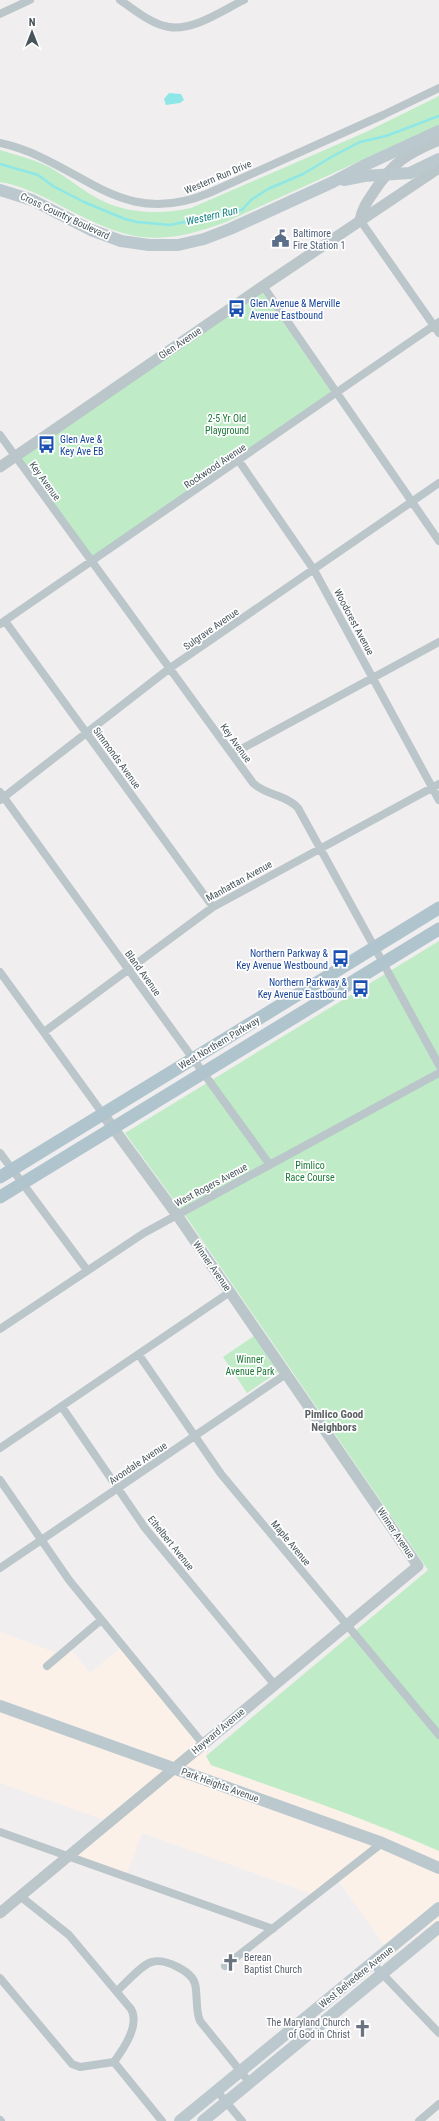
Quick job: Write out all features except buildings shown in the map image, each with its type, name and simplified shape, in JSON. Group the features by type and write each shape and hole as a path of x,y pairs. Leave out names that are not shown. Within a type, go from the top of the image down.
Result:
{"main road":[{"name":"Cross Country Boulevard","path":"0,190 32,200 91,230 121,242 161,246 178,245 204,239 333,182 363,166 439,131"},
{"name":"Cross Country Boulevard","path":"333,182 355,177 410,173 439,159"},
{"name":"West Northern Parkway","path":"0,1177 439,908"},
{"name":"West Northern Parkway","path":"0,1198 439,929"},
{"name":"Park Heights Avenue","path":"0,1706 382,1843 439,1868"},
{"name":"West Belvedere Avenue","path":"180,2121 439,1908"},
{"name":"West Belvedere Avenue","path":"203,2121 439,1927"}],"street":[{"path":"0,14 30,0"},
{"path":"120,0 149,19 168,27 178,28 196,23 244,0"},
{"name":"Western Run Drive","path":"0,143 36,154 54,162 110,194 144,204 167,205 193,199 209,193 383,115 439,88"},
{"path":"439,140 406,155 385,176 364,207 360,220 436,323 439,333"},
{"name":"Glen Avenue","path":"0,467 263,286 439,168"},
{"path":"263,286 439,541"},
{"name":"Rockwood Avenue","path":"3,622 239,461 436,323"},
{"name":"Key Avenue","path":"0,436 257,787 295,804 439,1065"},
{"name":"Woodcrest Avenue","path":"239,461 314,570 372,678 436,786 439,800"},
{"name":"Sulgrave Avenue","path":"1,796 87,733 170,668 439,483"},
{"name":"Simmonds Avenue","path":"3,622 87,733 213,907"},
{"path":"232,754 439,642"},
{"name":"Manhattan Avenue","path":"44,1032 213,907 436,786"},
{"name":"Bland Avenue","path":"1,796 270,1164"},
{"name":"Winner Avenue","path":"0,972 177,1215 418,1566"},
{"name":"West Rogers Avenue","path":"0,1329 124,1245 439,1073"},
{"path":"0,1153 87,1270"},
{"path":"0,1448 230,1292"},
{"name":"Maple Avenue","path":"139,1355 228,1484 439,1736"},
{"name":"Avondale Avenue","path":"0,1568 286,1374"},
{"name":"Ethelbert Avenue","path":"62,1407 145,1528 274,1684"},
{"path":"0,1480 62,1571 203,1744"},
{"name":"Hayward Avenue","path":"0,1913 418,1566"},
{"path":"47,1666 102,1620"},
{"path":"0,1832 273,1929"},
{"path":"225,1966 382,1843"},
{"path":"20,1896 69,1935 131,2009 134,2025 114,2062"},
{"path":"116,1991 151,1962 159,1962 187,1972 195,1985 197,2011 200,2021 250,2082"},
{"path":"372,1964 439,2033"},
{"path":"0,1978 72,2064 80,2067 114,2062"},
{"path":"114,2062 162,2121"},
{"path":"217,2091 242,2121"},
{"path":"418,2121 439,2104"}],"shaded area":[{"path":"0,1632 60,1654 69,1647 90,1673 122,1647 203,1744 211,1765 333,1808 403,1835 439,1851 439,1942 427,1927 392,1956 337,1879 315,1895 142,1833 126,1876 71,1856 110,1822 0,1783"}],"green space":[{"path":"439,96 439,125 226,222 180,235 161,238 126,234 107,228 87,219 34,192 0,182 0,150 43,164 92,195 117,207 149,212 191,208 366,132"},
{"name":"2-5 Yr Old Playground","path":"262,292 332,392 93,557 20,458"},
{"name":"Pimlico Race Course","path":"439,941 439,1851 354,1816 211,1765 206,1756 428,1570 187,1218 125,1133"},
{"name":"Winner Avenue Park","path":"254,1336 278,1372 247,1393 223,1357"}],"water":[{"path":"169,93 181,94 184,100 180,103 166,105 164,99"}],"waterway":[{"name":"Western Run","path":"0,164 38,175 53,186 84,202 125,219 137,222 170,225 242,210 251,200 268,189 303,174 360,142 386,136 439,116"}],"place":[{"name":"Baltimore Fire Station 1","path":"280,239"},
{"name":"Glen Avenue & Merville Avenue Eastbound","path":"237,309"},
{"name":"Glen Ave & Key Ave EB","path":"47,445"},
{"name":"Northern Parkway & Key Avenue Westbound","path":"341,959"},
{"name":"Northern Parkway & Key Avenue Eastbound","path":"360,988"},
{"name":"Berean Baptist Church","path":"231,1963"},
{"name":"The Maryland Church of God in Christ","path":"363,2028"}],"district":[{"name":"Pimlico Good Neighbors","path":"334,1420"}]}
